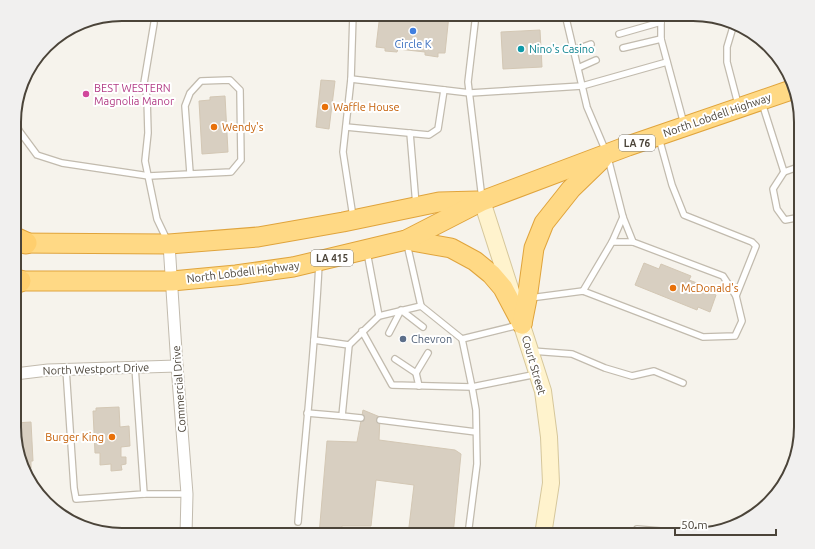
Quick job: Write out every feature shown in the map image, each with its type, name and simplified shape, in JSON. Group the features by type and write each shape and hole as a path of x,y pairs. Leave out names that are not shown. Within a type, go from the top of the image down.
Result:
{"highway":[{"name":"North Lobdell Highway","path":"21,282 172,281 236,275 293,267 367,250 406,240 482,201 607,154 789,91"},
{"path":"522,324 534,248 544,223 571,189 607,154"},
{"name":"North Lobdell Highway","path":"21,241 169,244 258,237 354,220 439,202 482,201"},
{"path":"406,240 451,248 475,261 491,274 503,288 522,324"}],"main road":[{"name":"Court Street","path":"482,201 542,391 550,437 551,483 544,528"}],"street":[{"name":"Commercial Drive","path":"169,244 187,494 186,528"},
{"name":"North Westport Drive","path":"21,373 66,369 177,366"}],"lane":[{"path":"353,21 352,79 343,152 354,220"},
{"path":"475,21 468,82 482,201"},
{"path":"567,21 588,107 607,154 623,217 633,242"},
{"path":"619,34 661,22 661,39 685,126"},
{"path":"154,23 144,83 147,96 148,133 145,161 157,219 169,244"},
{"path":"732,29 727,47 727,62 739,108"},
{"path":"623,48 661,39"},
{"path":"574,50 591,44"},
{"path":"578,68 596,60"},
{"path":"352,79 470,93 582,86 667,62"},
{"path":"21,133 38,155 62,164 149,176 231,172 241,160 240,90 230,80 201,81 190,93 185,106 190,173"},
{"path":"346,127 429,135 438,129 444,90"},
{"path":"761,100 784,172"},
{"path":"410,133 416,207"},
{"path":"658,136 672,185 684,215 752,242 756,246 736,296"},
{"path":"794,168 784,172 773,189 777,209 785,220 794,218"},
{"path":"583,291 612,242 623,217"},
{"path":"406,240 421,306 462,339 476,410 477,464 469,528"},
{"path":"527,299 583,291 702,338 736,336 742,321 736,296 723,276 633,242 612,242"},
{"path":"367,250 379,316"},
{"path":"298,522 314,340 319,261"},
{"path":"342,416 349,344 379,316 421,306"},
{"path":"401,310 423,327"},
{"path":"389,333 401,310"},
{"path":"462,339 522,324"},
{"path":"362,332 392,386 472,387 537,374"},
{"path":"314,340 349,344"},
{"path":"530,350 572,354 605,368 632,376 654,371 683,383"},
{"path":"419,386 416,373 428,353"},
{"path":"395,360 416,373"},
{"path":"135,368 144,494"},
{"path":"66,369 76,499 144,494 187,494"},
{"path":"307,413 361,418"},
{"path":"380,420 476,432"}],"building":[{"name":"Circle K","path":"379,21 448,21 445,53 438,53 438,57 425,55 425,52 398,49 397,52 385,51 385,48 376,47"},
{"name":"Nino's Casino","path":"540,30 542,67 503,69 501,32"},
{"name":"Waffle House","path":"321,80 335,81 329,129 316,127"},
{"name":"Wendy's","path":"225,96 228,152 202,154 199,101 210,100 210,97"},
{"name":"McDonald's","path":"644,263 659,269 661,264 691,276 689,280 705,286 704,290 716,295 710,312 698,307 697,310 635,285"},
{"name":"Burger King","path":"119,407 120,427 129,426 130,446 121,447 121,457 126,457 126,464 121,465 122,470 111,471 111,464 100,465 100,453 95,453 93,411 96,411 96,408"},
{"path":"363,410 380,417 379,440 455,450 461,454 454,528 409,528 414,485 376,480 371,526 320,528 327,441 357,442"},
{"path":"31,422 33,461 31,461 31,468 26,459 23,446 21,423"}],"place":[{"name":"Circle K","path":"413,31"},
{"name":"Nino's Casino","path":"521,49"},
{"name":"BEST WESTERN Magnolia Manor","path":"86,94"},
{"name":"Waffle House","path":"325,107"},
{"name":"Wendy's","path":"214,127"},
{"name":"McDonald's","path":"673,288"},
{"name":"Chevron","path":"403,339"},
{"name":"Burger King","path":"112,437"}]}
